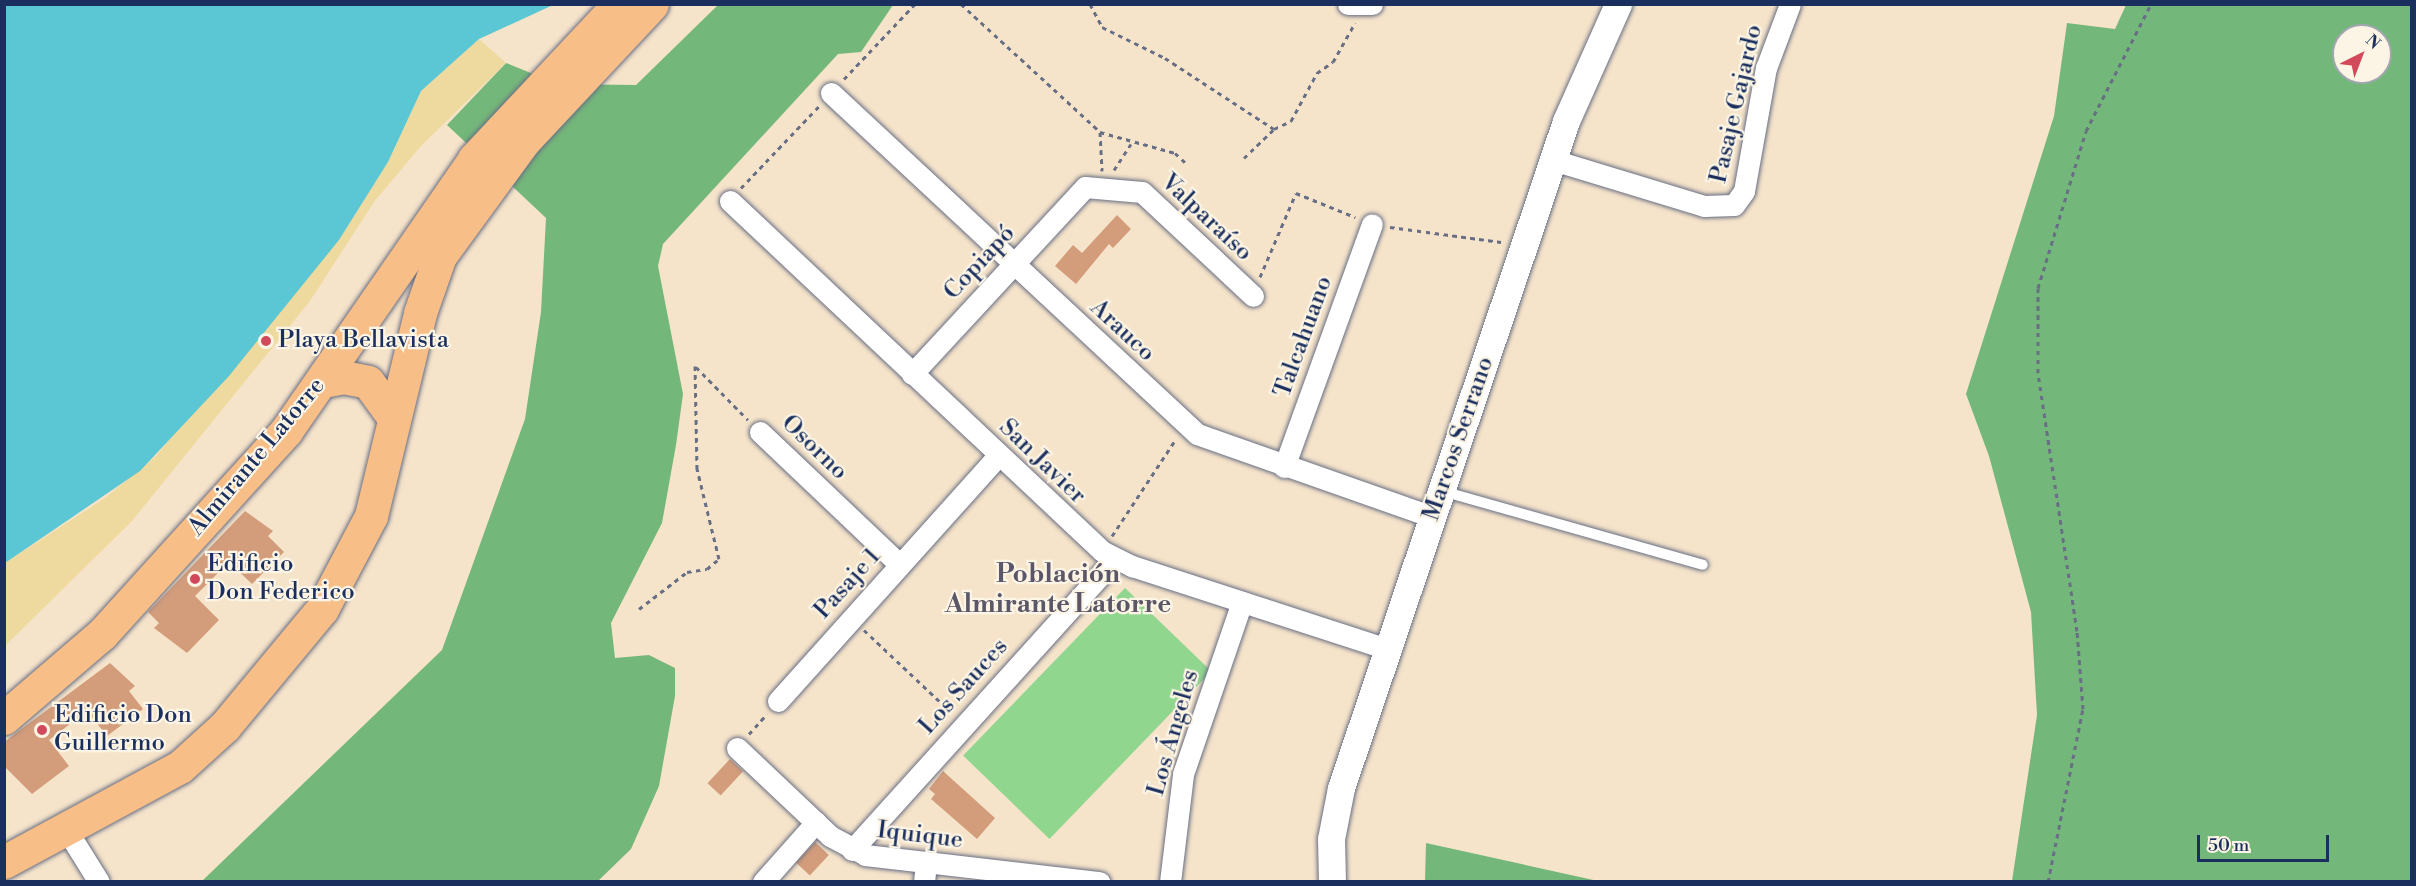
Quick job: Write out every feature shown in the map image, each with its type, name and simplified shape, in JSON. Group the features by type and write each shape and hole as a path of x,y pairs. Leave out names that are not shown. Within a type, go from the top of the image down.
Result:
{"main road":[{"name":"Almirante Latorre","path":"4,718 102,634 286,431 323,381 363,316 474,159 619,4"},
{"path":"4,862 180,767 225,726 322,609 371,516 394,417 440,256 524,141 652,4"},
{"path":"363,316 362,342 372,361 385,368 410,357"},
{"path":"323,381 343,377 368,382 394,417"}],"street":[{"name":"Marcos Serrano","path":"1332,882 1336,806 1553,160 1618,4"},
{"name":"Pasaje Gajardo","path":"1553,160 1704,206 1734,205 1744,191 1766,68 1790,4"},
{"name":"Arauco","path":"831,93 1185,424 1213,442 1432,517"},
{"name":"Copiapó","path":"912,374 1014,264 1094,187"},
{"name":"Valparaíso","path":"1094,187 1142,192 1253,296"},
{"name":"San Javier","path":"730,201 998,456 1108,555 1242,602 1388,649"},
{"name":"Talcahuano","path":"1284,466 1372,224"},
{"name":"Osorno","path":"760,432 900,565"},
{"name":"Pasaje 1","path":"778,701 998,456"},
{"name":"Los Sauces","path":"852,850 964,724 1108,555"},
{"name":"Los Ángeles","path":"1170,882 1183,774 1242,602"},
{"name":"Iquique","path":"737,747 816,822 852,850 925,872 1099,882"},
{"path":"762,882 816,822"},
{"path":"66,829 99,882"}],"lane":[{"path":"1442,491 1703,565"}],"path":[{"path":"730,201 915,4"},
{"path":"961,4 1100,132 1131,144 1174,153 1187,164"},
{"path":"1090,4 1102,27 1165,58 1274,129"},
{"path":"2048,882 2083,709 2077,631 2038,373 2038,288 2086,131 2151,4"},
{"path":"1244,158 1274,129 1291,121 1361,6"},
{"path":"1094,187 1100,132"},
{"path":"1094,187 1131,144"},
{"name":"Osorno","path":"639,609 687,572 707,569 719,559 697,469 695,366 760,432"},
{"path":"1108,555 1185,424"},
{"path":"852,619 964,724"},
{"path":"737,747 778,701"}],"green space":[{"path":"718,5 893,5 861,52 838,54 663,244 658,266 683,394 662,523 611,623 615,658 649,655 675,668 675,696 659,786 631,849 597,882 201,882 442,650 525,419 541,312 546,218 447,125 506,63 558,84 636,85"},
{"path":"2126,5 2411,5 2411,881 2012,881 2037,715 2031,612 1989,456 1966,394 2054,116 2067,23 2115,29"},
{"path":"1125,588 1211,671 1049,839 963,756"},
{"path":"1426,843 1598,881 1425,881"}],"sand":[{"name":"Playa Bellavista","path":"479,39 506,63 421,146 374,202 310,301 132,521 5,646 5,563 105,498 155,457 339,240 388,162 421,91"}],"water":[{"path":"5,4 553,5 479,39 421,91 388,162 339,240 229,376 140,471 5,563"}],"building":[{"path":"1117,215 1131,229 1113,248 1109,244 1076,284 1055,266 1073,245 1082,253"},
{"name":"Edificio Don Federico","path":"245,511 273,531 268,536 284,552 252,584 229,562 195,596 219,620 187,653 154,628 159,623 148,612"},
{"name":"Edificio Don Guillermo","path":"110,663 135,686 129,691 143,709 107,736 87,711 49,740 69,766 32,794 4,766 4,742"},
{"path":"730,759 743,771 721,795 707,783"},
{"path":"943,771 995,818 977,839 931,799 935,794 929,789"},
{"path":"815,842 829,855 810,875 796,862"}],"place":[{"name":"Playa Bellavista","path":"266,341"},
{"name":"Edificio Don Federico","path":"195,579"},
{"name":"Edificio Don Guillermo","path":"42,730"}],"district":[{"name":"Población Almirante Latorre","path":"1058,590"}]}
